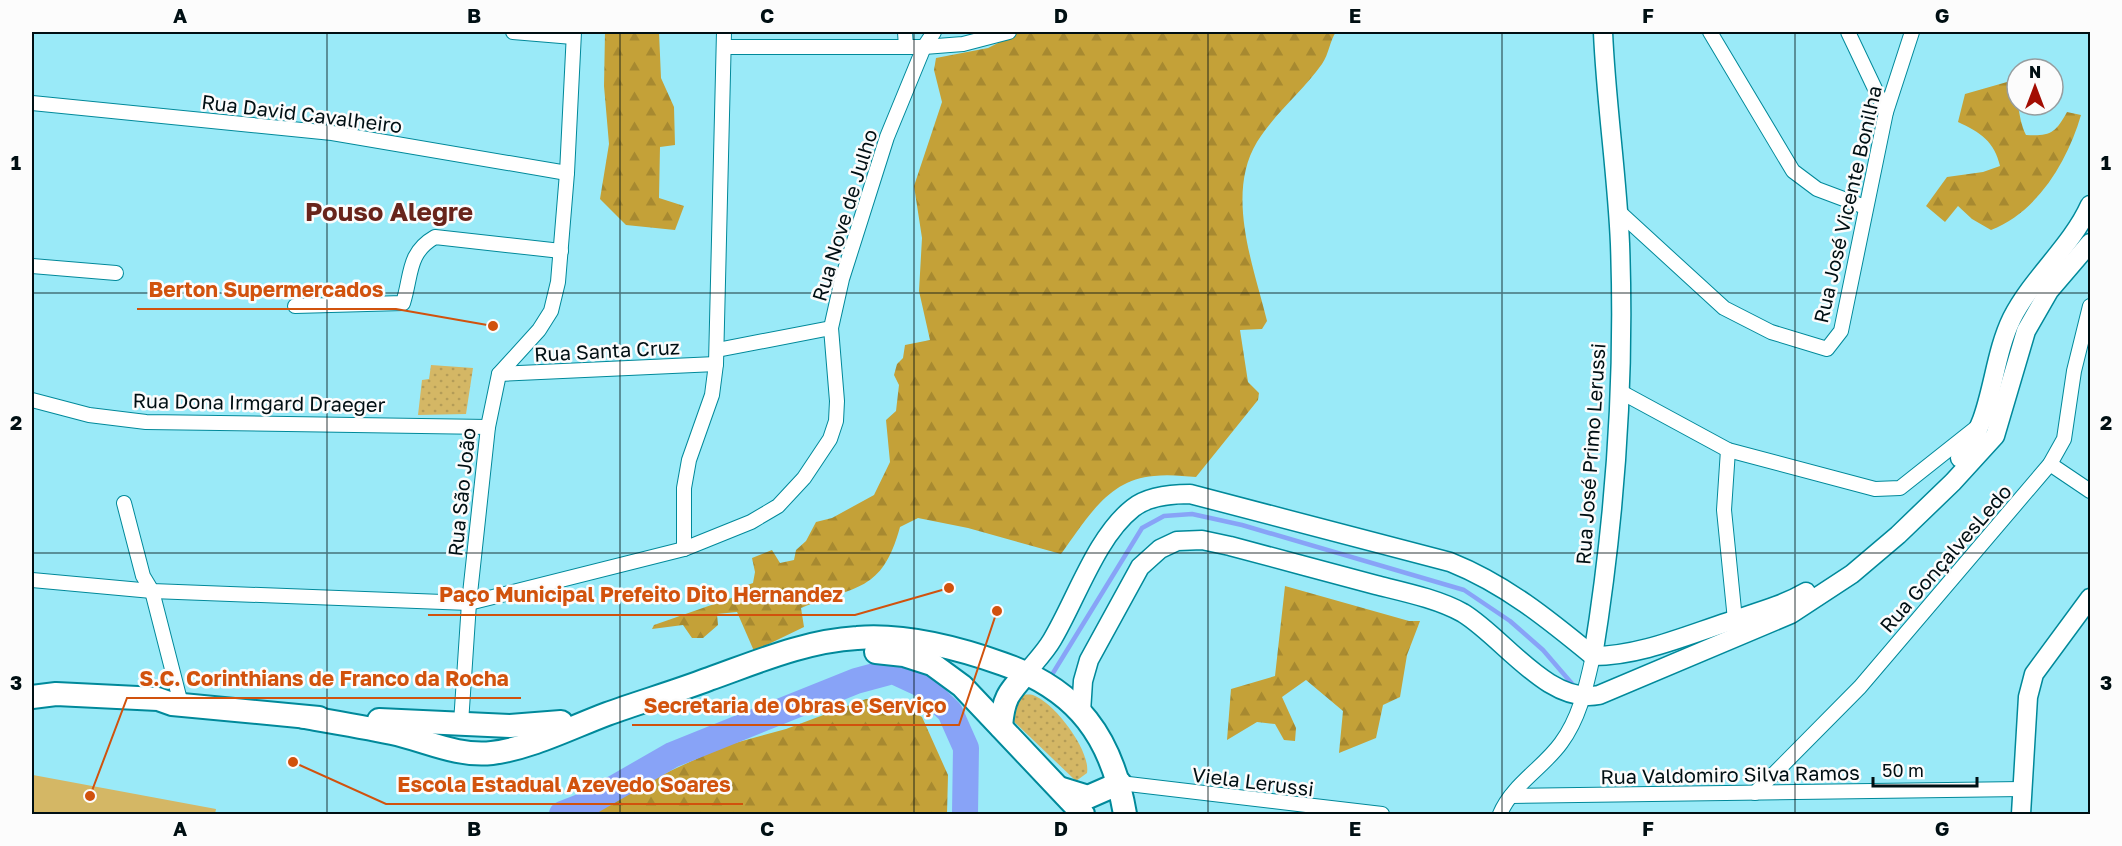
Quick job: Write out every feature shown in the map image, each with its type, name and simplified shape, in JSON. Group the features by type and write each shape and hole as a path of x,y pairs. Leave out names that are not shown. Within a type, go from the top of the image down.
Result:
{"main road":[{"path":"304,717 391,733 457,752 494,753 522,746 770,657 820,642 859,637 910,640 963,652 1027,672 1065,697 1082,712 1110,753 1120,783 1125,814"},
{"path":"770,657 867,651 904,655 932,664 962,686 1062,789 1083,814"},
{"path":"1001,727 1002,706 1006,696 1027,672"},
{"path":"38,697 55,703 159,708 176,704 304,717 538,726 614,712"},
{"path":"391,733 443,730 461,723"},
{"path":"1062,789 1088,797 1120,783"}],"street":[{"path":"499,374 539,330 551,310 558,282 567,173 573,34 513,32"},
{"path":"684,549 684,488 712,395 717,357 724,32"},
{"path":"905,32 906,46"},
{"name":"Rua Nove de Julho","path":"32,580 152,591 469,603 684,549 751,522 778,506 804,478 830,439 836,421 831,328 842,279 887,137 924,47 934,32"},
{"path":"724,47 924,47 963,44 1009,32"},
{"name":"Rua José Primo Lerussi","path":"1500,814 1511,796 1560,744 1583,698 1603,596 1621,392 1617,211 1603,32"},
{"path":"1710,32 1793,171 1817,189 1865,207"},
{"path":"1848,32 1886,112"},
{"name":"Rua José Vicente Bonilha","path":"1617,211 1724,308 1771,332 1827,349 1841,331 1886,112 1912,32"},
{"name":"Rua David Cavalheiro","path":"32,103 332,133 567,173"},
{"path":"1082,712 1083,681 1089,660 1140,567 1160,549 1177,541 1202,540 1407,593 1460,612 1484,627 1557,690 1583,698 1599,695 1726,644 1791,614 1829,591 1898,535 1953,482 1995,436 1990,425 2000,350 2013,317 2089,216"},
{"path":"295,306 403,303 414,254 420,245 435,237 561,251"},
{"path":"1027,672 1051,642 1117,524 1135,506 1177,494 1190,494 1450,562 1472,571 1538,610 1593,656 1615,656 1793,600 1839,571 1936,484 1990,425 2026,331 2049,291 2091,243"},
{"path":"32,266 116,273"},
{"name":"Rua GonçalvesLedo","path":"1755,793 1860,687 2050,464 2064,438 2074,371 2091,306"},
{"name":"Rua Santa Cruz","path":"499,374 717,357 831,328"},
{"name":"Rua São João","path":"461,723 469,603 488,427 499,374"},
{"path":"1621,392 1728,450 1875,489 1900,488 1990,425"},
{"name":"Rua Dona Irmgard Draeger","path":"32,400 89,416 146,422 488,427"},
{"path":"1728,450 1724,510 1735,620"},
{"path":"2050,464 2091,491"},
{"path":"124,503 143,576 152,591 176,704"},
{"path":"2021,814 2028,697 2034,674 2091,598"},
{"name":"Viela Lerussi","path":"1120,783 1382,814"},
{"name":"Rua Valdomiro Silva Ramos","path":"1511,796 2022,789"}],"shaded area":[{"path":"431,365 473,368 466,414 418,415 422,380 429,379"},
{"path":"1019,695 1033,695 1061,717 1083,753 1087,773 1076,781 1007,715"},
{"path":"33,775 216,809 215,814 32,814"}],"green space":[{"path":"605,32 659,32 661,78 674,107 675,145 660,147 659,198 684,206 675,230 626,225 600,199 609,144 604,86"},
{"path":"1020,32 1336,32 1322,64 1257,142 1248,163 1243,185 1245,231 1267,321 1262,329 1240,330 1248,382 1259,393 1258,400 1196,477 1159,475 1138,479 1124,485 1111,493 1089,515 1061,554 968,528 918,518 900,527 885,564 875,576 852,590 801,608 804,627 754,651 737,612 717,614 718,625 703,638 692,638 683,625 652,629 654,625 740,595 739,588 753,583 755,572 752,558 772,550 780,563 794,560 796,550 806,541 816,522 832,518 874,495 890,462 886,420 896,411 899,385 894,375 897,364 903,358 905,345 930,340 919,291 922,238 914,186 942,102 934,70 936,58 988,48"},
{"path":"2005,83 2005,117 2020,117 2026,135 2051,132 2059,125 2067,112 2081,115 2068,149 2049,183 2023,211 2008,222 1991,230 1972,219 1958,206 1945,222 1926,206 1947,177 1983,172 2000,166 1990,144 1973,130 1958,122 1965,94"},
{"path":"1285,586 1409,621 1420,621 1407,655 1400,697 1383,705 1376,738 1339,753 1343,711 1306,680 1282,697 1296,728 1295,741 1284,740 1275,724 1257,722 1227,740 1231,689 1275,676"},
{"path":"866,699 893,701 922,717 948,775 947,814 590,814 653,779 724,746 786,729"}],"waterway":[{"path":"1053,673 1142,528 1164,516 1192,514 1242,525 1464,590 1510,621 1543,650 1574,686"},
{"path":"562,814 585,805 672,755 856,681 893,671 921,684 950,712 966,748 965,814"}],"place":[{"name":"Berton Supermercados","path":"493,326"},
{"name":"Paço Municipal Prefeito Dito Hernandez","path":"949,588"},
{"name":"Secretaria de Obras e Serviço","path":"997,611"},
{"name":"Escola Estadual Azevedo Soares","path":"293,762"},
{"name":"S.C. Corinthians de Franco da Rocha","path":"90,796"}],"district":[{"name":"Pouso Alegre","path":"389,211"}]}
